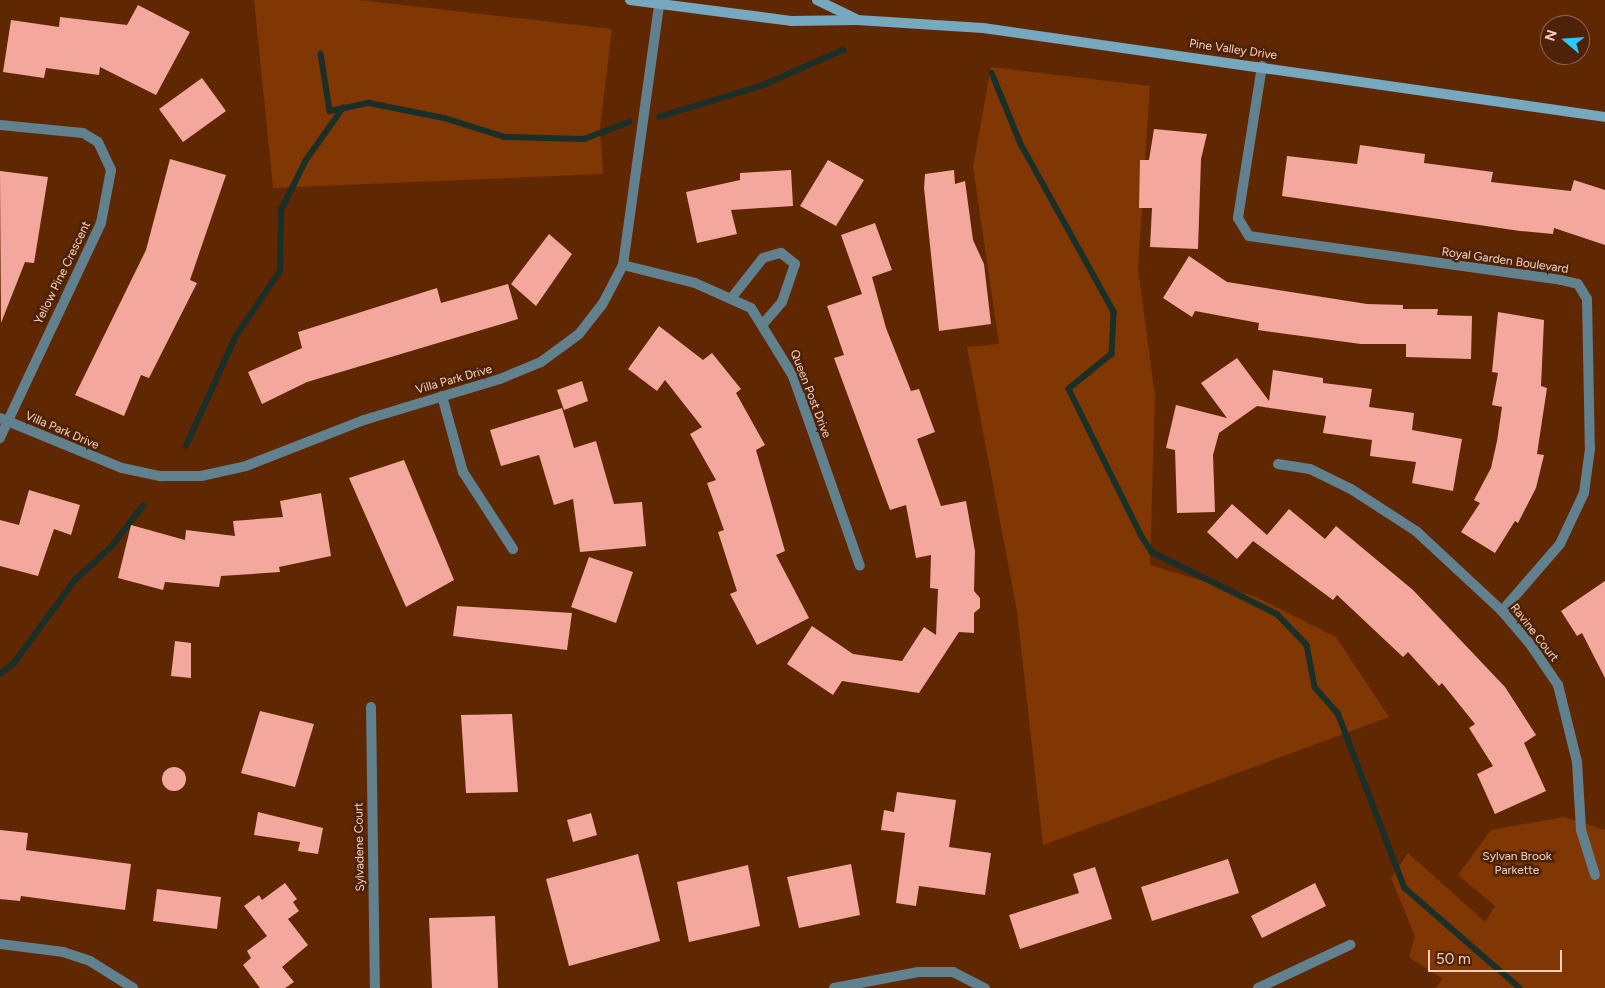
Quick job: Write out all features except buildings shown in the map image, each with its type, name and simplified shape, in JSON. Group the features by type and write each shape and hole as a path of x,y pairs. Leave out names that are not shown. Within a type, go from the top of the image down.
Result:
{"main road":[{"name":"Pine Valley Drive","path":"630,0 791,22 857,20 983,28 1262,66 1605,117"},
{"name":"Pine Valley Drive","path":"818,0 857,20"}],"street":[{"name":"Villa Park Drive","path":"4,420 122,468 181,477 246,466 364,420 520,372 561,349 602,304 623,265 659,4"},
{"name":"Royal Garden Boulevard","path":"1262,66 1238,218 1249,236 1561,280 1578,284 1588,299 1590,449 1584,493 1560,544 1502,611"},
{"name":"Yellow Pine Crescent","path":"0,125 83,133 98,142 111,170 101,223 4,420 0,438"},
{"path":"733,296 768,256 781,253 795,264 786,294 763,324"},
{"name":"Queen Post Drive","path":"623,265 733,296 763,324 793,376 860,566"},
{"path":"442,396 463,472 513,549"},
{"name":"Ravine Court","path":"1278,464 1310,469 1402,522 1447,556 1502,611 1558,685 1577,762 1581,830 1595,875"},
{"name":"Sylvadene Court","path":"371,707 375,988"},
{"path":"0,944 63,952 90,961 133,988"},
{"path":"1258,988 1350,945"},
{"path":"834,988 919,972 953,972 985,988"}],"green space":[{"path":"254,0 359,0 612,29 600,127 603,174 273,188"},
{"path":"991,67 1150,86 1138,268 1155,396 1150,565 1256,597 1336,637 1389,717 1043,845 1017,611 967,347 999,344 973,167"},
{"name":"Sylvan Brook Parkette","path":"1564,817 1605,830 1605,988 1435,988 1443,979 1409,957 1415,936 1391,878 1408,853 1485,922 1495,906 1458,875 1491,830"}],"waterway":[{"path":"659,117 761,86 843,50"},
{"path":"321,54 330,111 369,103 444,118 505,137 584,139 629,122"},
{"path":"992,73 1021,144 1114,312 1112,354 1069,389 1141,535 1152,552 1277,614 1307,645 1315,687 1338,713 1405,888 1520,988"},
{"path":"186,446 236,336 280,271 281,210 306,160 343,108"},
{"path":"0,674 14,663 75,580 111,547 143,506"}]}
